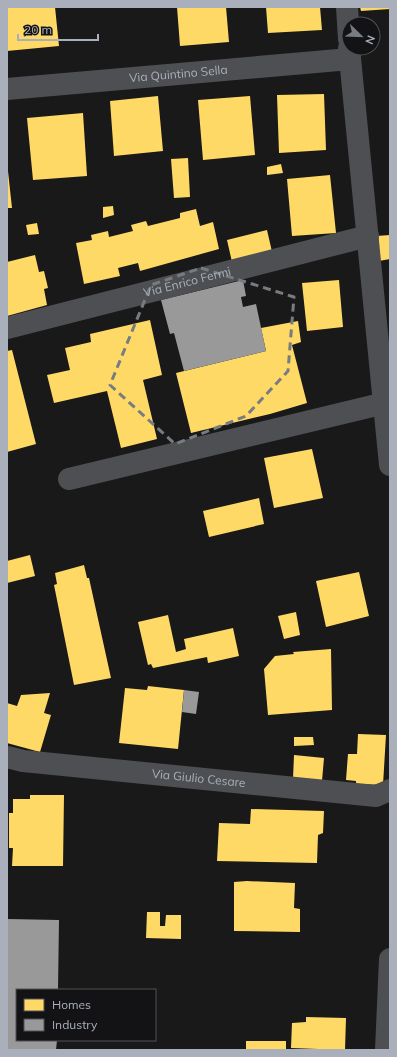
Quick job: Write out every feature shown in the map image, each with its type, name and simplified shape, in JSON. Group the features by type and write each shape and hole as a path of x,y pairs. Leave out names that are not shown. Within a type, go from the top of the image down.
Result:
{"street":[{"name":"Via Quintino Sella","path":"7,88 341,50"},
{"path":"351,56 368,236 383,314 390,465"},
{"name":"Via Enrico Fermi","path":"7,328 368,236"},
{"path":"69,479 386,392"},
{"name":"Via Giulio Cesare","path":"7,757 22,761 376,796 390,790"},
{"path":"386,1050 390,959"}],"highlighted area":[{"path":"201,268 294,297 288,371 246,416 175,444 110,385 151,285"}],"building: Homes":[{"path":"7,7 55,7 59,46 7,51"},
{"path":"177,7 226,7 229,42 180,46"},
{"path":"266,7 320,7 322,30 268,33"},
{"path":"360,7 390,7 390,9 361,11"},
{"path":"324,94 326,150 279,153 277,95"},
{"path":"158,96 163,151 114,156 110,101"},
{"path":"250,96 255,155 203,160 198,100"},
{"path":"83,113 87,176 33,180 27,118"},
{"path":"188,158 190,197 174,198 171,159"},
{"path":"7,162 12,208 7,208"},
{"path":"281,164 283,173 267,175 267,167"},
{"path":"330,175 336,233 292,236 287,179"},
{"path":"113,206 114,215 103,218 103,207"},
{"path":"196,209 200,226 213,222 219,249 140,271 138,263 118,268 120,276 84,284 76,243 92,240 91,235 108,231 109,237 133,231 131,225 146,221 148,226 180,218 180,213"},
{"path":"37,223 39,234 28,235 26,225"},
{"path":"267,230 273,256 232,262 227,240"},
{"path":"390,235 390,259 379,261 376,236"},
{"path":"35,255 39,272 44,271 48,288 44,289 47,305 7,316 7,262"},
{"path":"339,280 343,327 307,331 302,283"},
{"path":"150,320 162,375 143,380 157,439 121,448 107,391 54,403 47,375 70,370 65,348 91,342 90,334"},
{"path":"298,321 301,342 292,345 307,403 270,414 191,433 176,373 266,351 261,328"},
{"path":"12,350 36,444 7,452 7,351"},
{"path":"312,449 323,498 274,508 264,458"},
{"path":"259,498 264,524 209,537 203,511"},
{"path":"30,555 35,576 7,583 7,561"},
{"path":"84,565 87,578 89,578 111,678 74,685 54,585 57,584 55,573"},
{"path":"359,572 369,616 326,627 316,581"},
{"path":"296,612 300,635 284,639 278,616"},
{"path":"168,615 176,652 186,649 184,639 233,628 239,656 208,663 207,657 153,668 151,664 148,665 138,622"},
{"path":"331,649 332,710 268,715 264,669 275,656 294,654 293,652"},
{"path":"148,686 184,690 178,749 119,743 125,688 147,690"},
{"path":"50,693 44,713 51,715 40,752 7,743 7,703 17,706 21,695"},
{"path":"358,734 386,735 383,785 356,784 356,781 346,780 348,754 357,754"},
{"path":"294,737 313,737 314,745 294,746"},
{"path":"294,755 324,758 322,781 293,779"},
{"path":"30,795 64,795 63,866 12,866 13,848 9,848 9,813 13,813 13,799 30,799"},
{"path":"251,809 324,811 323,833 318,835 317,863 217,861 219,823 250,824"},
{"path":"247,881 295,883 294,908 300,909 300,932 234,931 234,882"},
{"path":"147,912 160,912 160,926 165,926 166,915 181,915 181,939 146,938"},
{"path":"306,1017 346,1018 345,1050 291,1048 292,1023 306,1022"},
{"path":"246,1041 286,1041 286,1050 246,1050"}],"building: Industry":[{"path":"243,280 246,296 241,297 243,307 256,304 266,351 184,371 174,333 170,334 161,300"},
{"path":"184,690 199,692 196,714 182,712"},
{"path":"7,919 59,920 58,989 16,989 16,1041 57,1041 56,1050 8,1050"}]}
